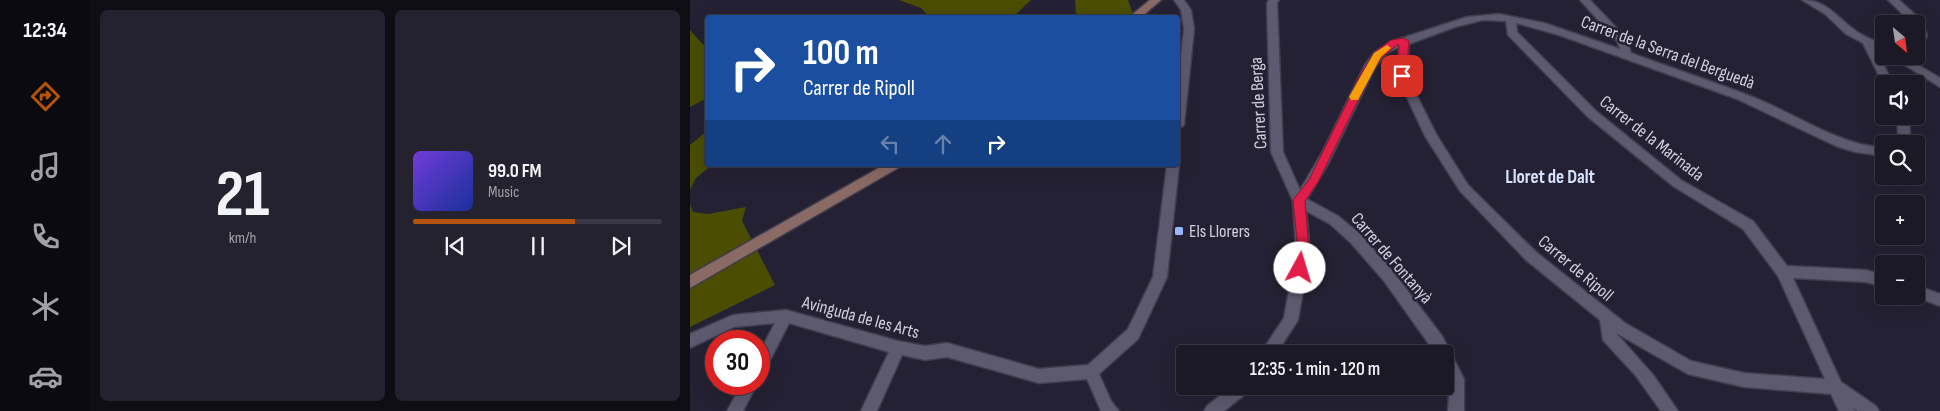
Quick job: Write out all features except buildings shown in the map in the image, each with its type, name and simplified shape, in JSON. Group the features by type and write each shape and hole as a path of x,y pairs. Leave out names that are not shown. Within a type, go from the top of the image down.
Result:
{"main road":[{"path":"1137,15 1156,0"},
{"path":"690,282 891,167"}],"street":[{"path":"1179,0 1186,10 1189,29 1180,107"},
{"name":"Carrer de Berga","path":"1274,0 1272,3 1276,152 1299,200"},
{"path":"1584,0 1622,40 1627,56"},
{"path":"1807,0 1828,12 1850,32 1875,45"},
{"path":"1893,0 1909,15"},
{"name":"Carrer de la Serra del Berguedà","path":"1299,200 1313,182 1366,74 1378,55 1394,42 1404,41 1484,17 1511,18 1558,32 1770,109 1824,136 1864,152 1875,152"},
{"name":"Carrer de la Marinada","path":"1511,18 1512,33 1592,114 1677,183 1748,225 1783,272 1847,411"},
{"name":"Carrer de Ripoll","path":"1404,41 1402,76 1431,136 1464,188 1532,256 1607,318 1620,328 1688,367 1744,380 1836,387"},
{"path":"1868,41 1884,75"},
{"path":"1910,65 1940,83"},
{"path":"1111,411 1106,406 1091,372 1134,334 1160,278 1173,167"},
{"path":"1273,345 1291,320 1304,250 1299,200"},
{"name":"Carrer de Fontanyà","path":"1299,200 1334,220 1356,239 1389,277 1439,345"},
{"path":"1783,272 1866,276 1875,278"},
{"path":"1925,294 1940,300"},
{"path":"770,347 786,316"},
{"name":"Avinguda de les Arts","path":"690,341 733,321 786,316 898,348 925,353 947,350 1039,376 1091,372"},
{"path":"1607,318 1608,335 1636,361 1655,386 1670,411"},
{"path":"869,411 898,348"},
{"name":"Carrer de Fontanyà","path":"1454,373 1457,379 1456,411"},
{"path":"1836,387 1871,411"},
{"path":"735,411 744,395"},
{"path":"1212,411 1232,395"}],"shaded area":[{"path":"899,0 1031,0 1015,15 927,15 921,8"},
{"path":"1075,0 1128,0 1133,15 1076,15"},
{"path":"690,30 705,47 705,99 690,107"},
{"path":"705,133 705,167 710,167 696,178 690,190 690,145"},
{"path":"690,204 693,212 708,214 746,207 742,221 775,285 690,327"}],"slow traffic":[{"path":"1354,97 1378,55 1387,48"}],"place":[{"name":"Els Llorers","path":"1179,231"}],"district":[{"name":"Lloret de Dalt","path":"1550,176"}],"route":[{"path":"1300,268 1304,250 1299,200 1313,182 1366,74 1378,55 1394,42 1404,41 1402,76"}]}
